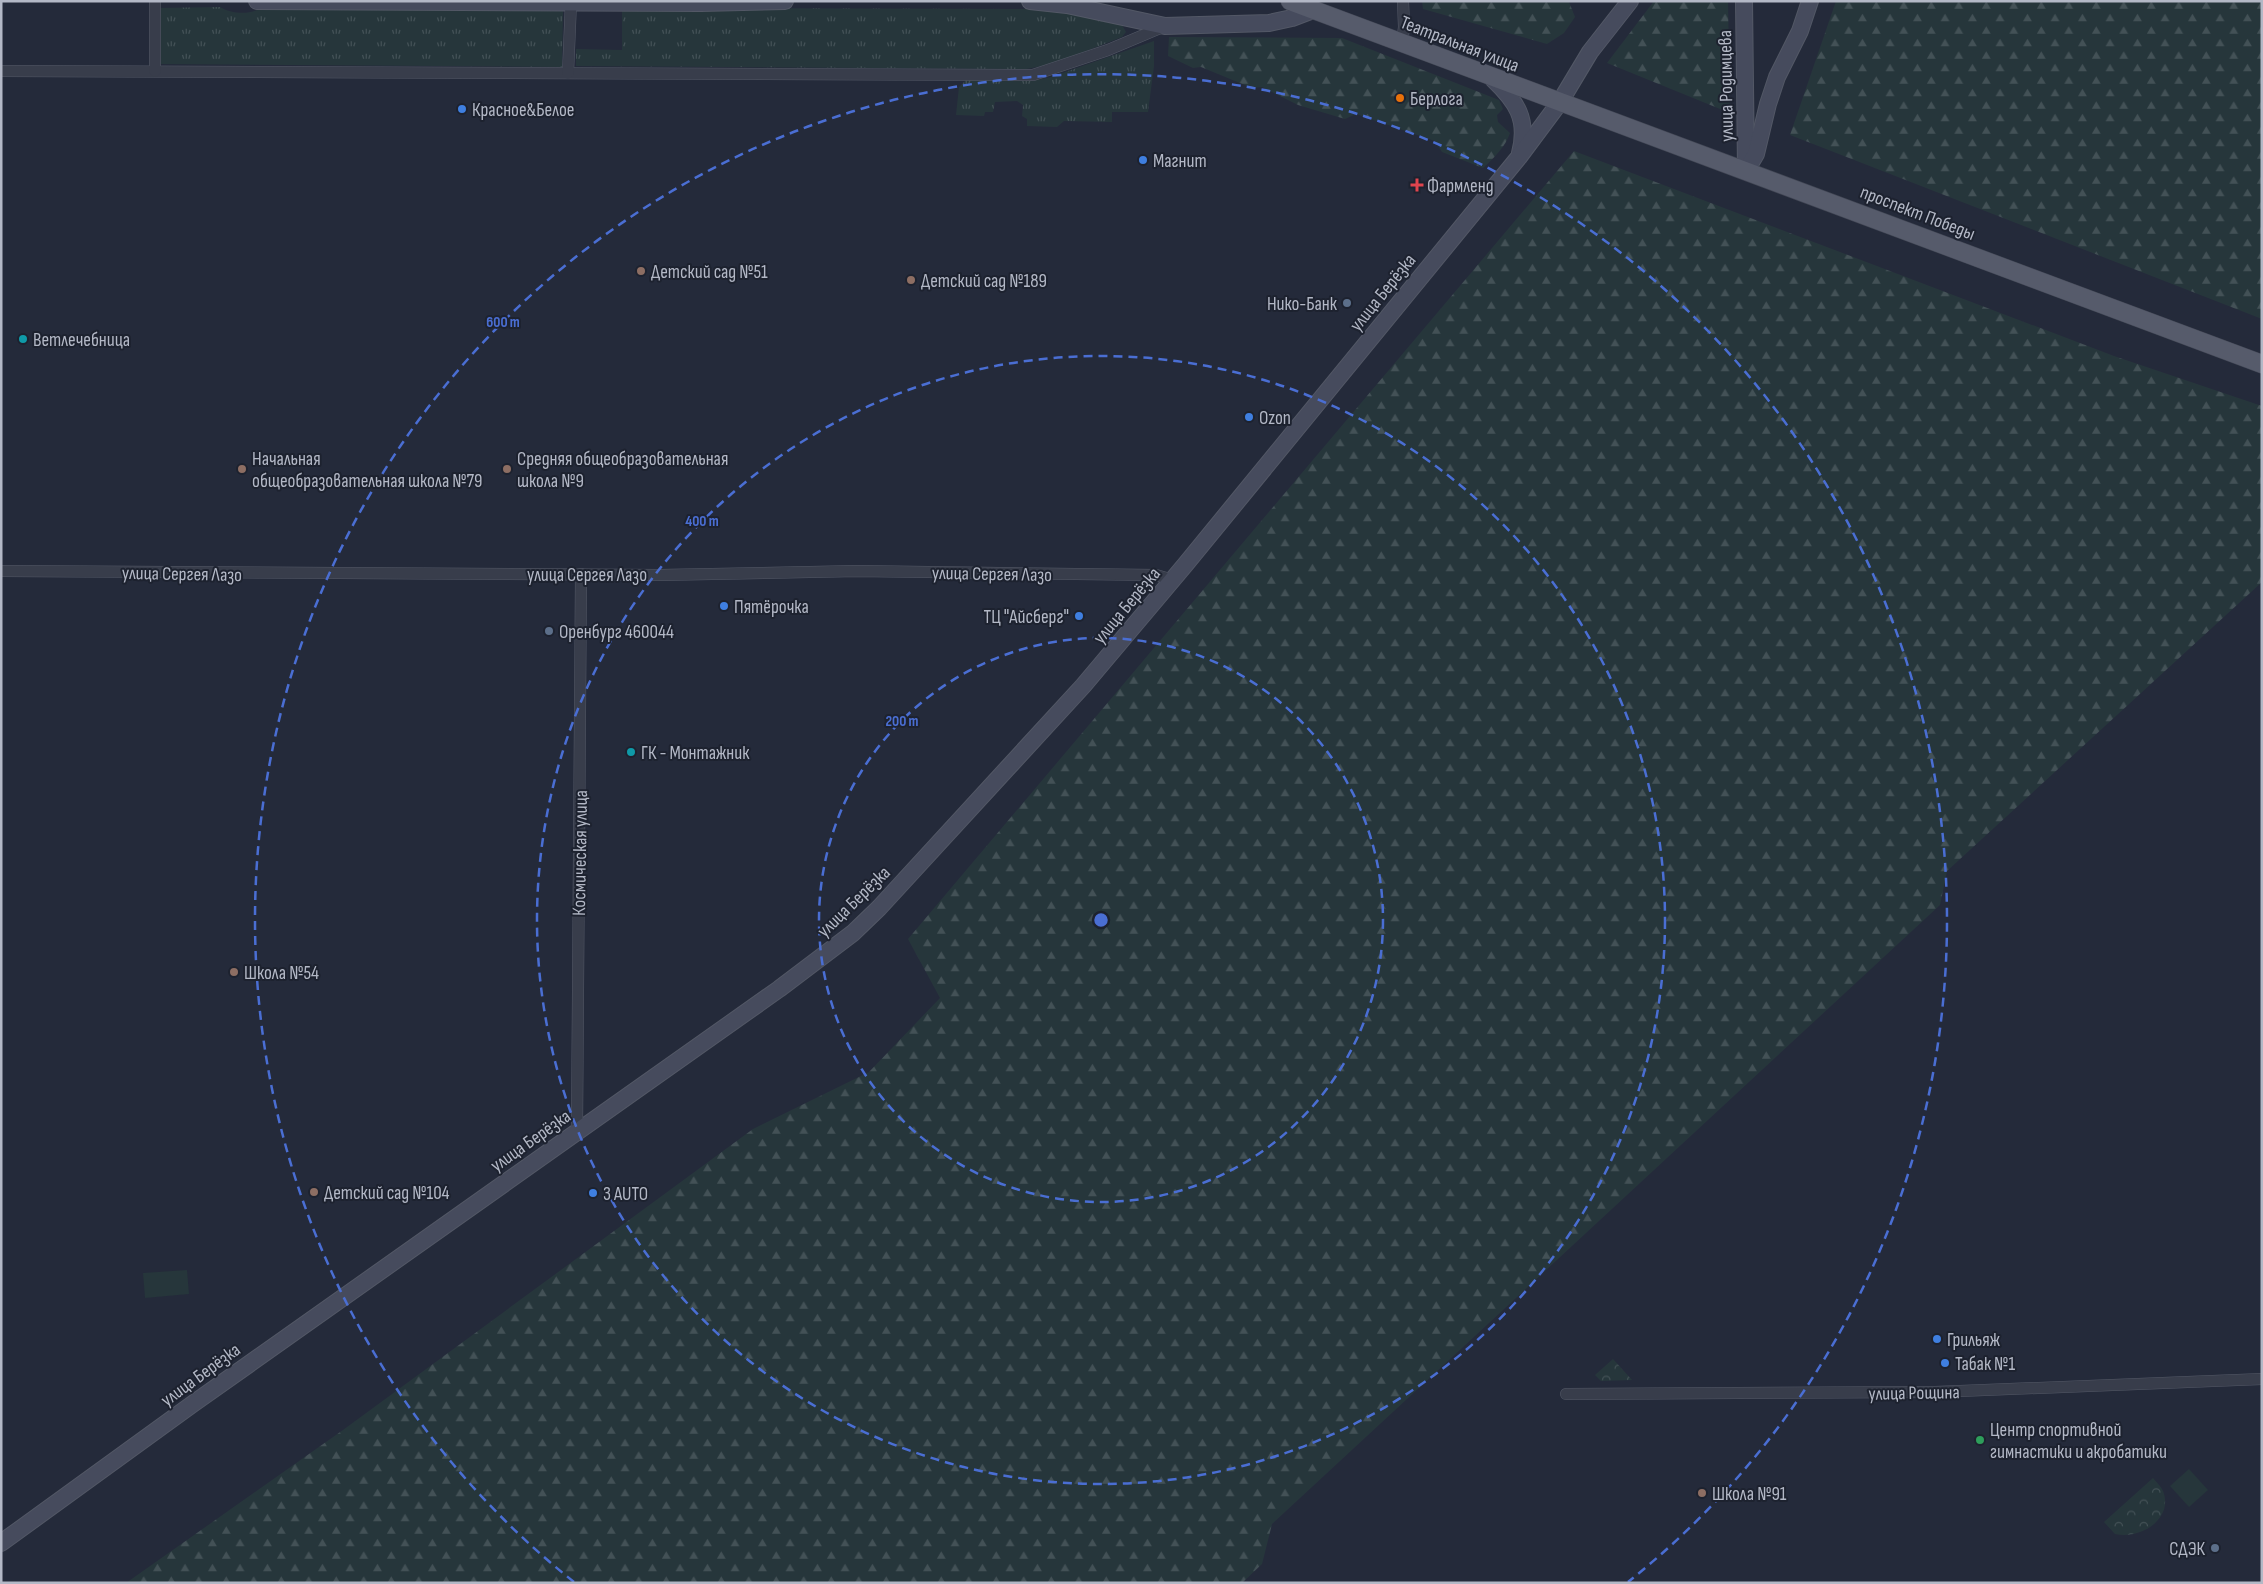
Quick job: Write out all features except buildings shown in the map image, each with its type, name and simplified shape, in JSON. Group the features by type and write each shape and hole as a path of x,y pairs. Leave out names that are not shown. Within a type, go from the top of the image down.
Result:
{"main road":[{"path":"257,1 785,1"},
{"path":"1030,1 1067,5 1165,26 1269,23 1292,18 1313,10"},
{"name":"Театральная улица","path":"1290,1 1493,79 1560,102"},
{"name":"улица Берёзка","path":"1,1543 194,1403 794,978 853,933 987,792 1083,686 1173,580 1519,157 1560,102 1590,52 1630,1"},
{"name":"улица Родимцева","path":"1744,1 1746,171"},
{"path":"1746,171 1756,154 1768,104 1777,77 1800,31 1810,1"},
{"path":"1493,79 1511,97 1522,118 1524,140 1519,157"},
{"name":"проспект Победы","path":"1560,102 2262,364"}],"street":[{"path":"155,1 155,71"},
{"path":"1402,44 1404,27 1403,1"},
{"path":"568,73 571,2"},
{"path":"1,71 1033,74 1108,50 1165,26"},
{"name":"улица Сергея Лазо","path":"1,571 582,574 964,572 1156,575 1173,580"},
{"name":"Космическая улица","path":"577,1131 582,574"},
{"name":"улица Рощина","path":"1566,1394 1935,1392 2262,1379"}],"green space":[{"path":"1422,1 1564,1 1569,2 1575,17 1564,33 1547,44 1423,9"},
{"path":"1654,1 1728,1 1730,113 1607,63"},
{"path":"1836,1 2262,1 2262,319 1790,135"},
{"path":"220,7 240,13 252,12 261,8 555,8 563,11 562,67 159,64 158,8"},
{"path":"622,8 1058,9 1122,25 1126,32 1122,37 1053,64 1026,69 576,66 576,49 622,50"},
{"path":"1169,37 1342,38 1499,100 1503,109 1497,115 1498,122 1510,133 1502,147 1483,168 1442,152 1435,141 1356,114 1345,119 1298,105 1262,87 1252,88 1201,67 1193,68 1168,56"},
{"path":"1154,41 1154,66 1148,112 1112,112 1112,122 1064,121 1057,127 1027,126 1027,119 1022,116 1023,105 1017,101 995,102 993,112 985,112 984,116 956,115 959,87 966,80 1037,80 1051,77"},
{"path":"1574,151 2114,356 2262,406 2262,582 1947,871 1940,905 1272,1524 1262,1564 1242,1583 126,1583 343,1430 753,1129 869,1072 940,998 908,939"},
{"path":"187,1270 189,1294 145,1298 143,1273"},
{"path":"1613,1359 1632,1380 1601,1381 1595,1375"},
{"path":"2189,1469 2208,1490 2189,1507 2170,1486"},
{"path":"2153,1478 2162,1489 2165,1501 2164,1510 2159,1518 2152,1525 2135,1534 2115,1534 2104,1522"}],"place":[{"name":"Берлога","path":"1400,98"},
{"name":"Красное&Белое","path":"462,109"},
{"name":"Магнит","path":"1143,160"},
{"name":"Фармленд","path":"1417,185"},
{"name":"Детский сад №51","path":"641,271"},
{"name":"Детский сад №189","path":"911,280"},
{"name":"Нико-Банк","path":"1347,303"},
{"name":"Ветлечебница","path":"23,339"},
{"name":"Ozon","path":"1249,417"},
{"name":"Начальная общеобразовательная школа №79","path":"242,469"},
{"name":"Средняя общеобразовательная школа №9","path":"507,469"},
{"name":"Пятёрочка","path":"724,606"},
{"name":"ТЦ \"Айсберг\"","path":"1079,616"},
{"name":"Оренбург 460044","path":"549,631"},
{"name":"ГК - Монтажник","path":"631,752"},
{"name":"Школа №54","path":"234,972"},
{"name":"Детский сад №104","path":"314,1192"},
{"name":"3 AUTO","path":"593,1193"},
{"name":"Грильяж","path":"1937,1339"},
{"name":"Табак №1","path":"1945,1363"},
{"name":"Центр спортивной гимнастики и акробатики","path":"1980,1440"},
{"name":"Школа №91","path":"1702,1493"},
{"name":"СДЭК","path":"2215,1548"}]}
